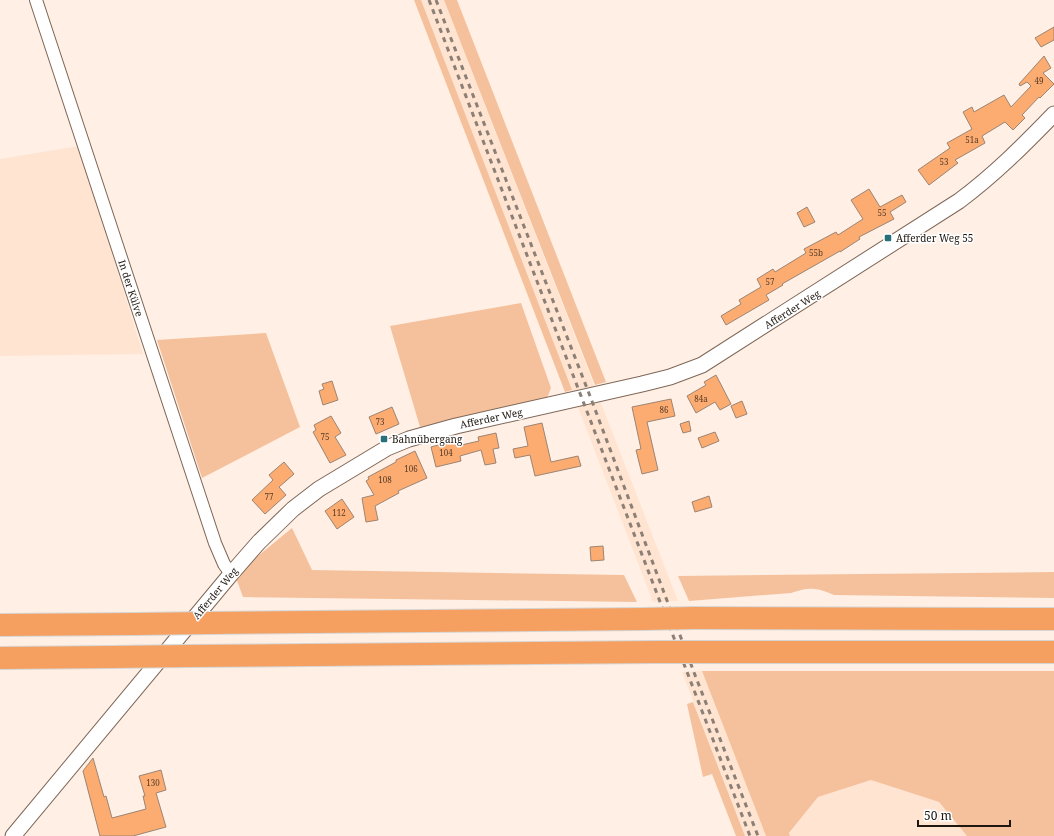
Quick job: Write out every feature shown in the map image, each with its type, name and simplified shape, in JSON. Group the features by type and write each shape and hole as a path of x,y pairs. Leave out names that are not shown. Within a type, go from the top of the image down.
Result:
{"highway":[{"path":"0,625 694,618 1054,618"},
{"path":"0,658 655,652 1054,652"}],"street":[{"name":"In der Külve","path":"36,0 215,543 224,564 231,574"},
{"name":"Afferder Weg","path":"13,836 259,542 293,509 319,489 387,448 430,432 611,392 670,377 702,365 959,201 984,182 1054,114"}],"shaded area":[{"path":"414,0 421,0 572,390 565,392"},
{"path":"421,0 444,0 678,601 653,602"},
{"path":"444,0 457,0 606,382 595,385"},
{"path":"79,146 143,354 0,356 0,159"},
{"path":"521,303 551,388 547,398 420,427 390,326"},
{"path":"266,333 300,427 202,478 157,340"},
{"path":"292,528 312,570 624,575 637,602 243,597 235,575"},
{"path":"1054,572 1054,598 834,595 822,590 808,589 791,593 689,601 678,576"},
{"path":"702,671 766,836 745,836 682,672"},
{"path":"702,671 1054,671 1054,836 967,836 939,802 871,780 818,797 789,833 790,836 766,836"},
{"path":"693,702 745,836 736,836 712,774 703,777 687,704"},
{"path":"871,780 939,802 967,836 790,836 789,834 818,797"}],"building":[{"path":"1054,27 1054,40 1041,47 1035,38"},
{"path":"1044,56 1051,68 1043,73 1054,84 1022,115 1025,118 1013,130 1005,122 982,136 985,143 955,160 958,163 929,185 918,170 950,148 947,143 972,129 963,112 972,107 974,112 1004,95 1011,107 1031,86 1027,82 1020,86 1019,84"},
{"path":"869,189 880,207 902,195 906,202 890,212 894,219 859,237 860,239 840,252 782,284 783,285 766,295 769,300 726,325 721,316 741,304 739,300 761,287 757,279 773,269 775,272 806,253 804,249 836,232 838,235 863,219 851,200"},
{"path":"807,207 815,222 804,227 797,213"},
{"path":"716,375 731,404 720,410 715,402 696,413 687,396 706,385 704,382"},
{"path":"332,381 338,400 323,405 319,391 324,389 322,384"},
{"path":"671,399 675,416 647,422 658,470 642,474 636,450 641,449 632,407"},
{"path":"742,401 747,414 736,418 731,406"},
{"path":"392,407 399,424 376,434 369,417"},
{"path":"331,416 341,433 335,437 346,455 330,463 313,432 316,430 314,425"},
{"path":"689,421 691,431 683,433 680,424"},
{"path":"542,423 551,462 578,456 581,466 535,476 530,455 515,458 513,449 528,446 524,427"},
{"path":"715,432 719,441 702,448 698,438"},
{"path":"496,433 499,448 493,449 496,463 485,465 481,450 460,456 461,461 436,467 431,447 456,440 457,446 479,441 478,437"},
{"path":"415,451 427,478 398,491 399,493 375,506 378,520 366,522 362,498 374,495 366,481 369,479 368,477 396,462 396,460"},
{"path":"284,462 294,474 279,487 286,495 265,514 252,500 273,480 269,475"},
{"path":"709,496 712,507 695,512 692,502"},
{"path":"342,499 354,517 337,529 325,511"},
{"path":"603,546 604,560 591,561 590,547"},
{"path":"93,758 104,797 106,796 112,818 146,809 143,796 145,796 139,776 161,770 166,790 156,793 166,827 133,836 100,836 83,771"}],"railway":[{"path":"429,0 750,836"},
{"path":"436,0 590,396 695,675 758,836"}],"place":[{"name":"Afferder Weg 55","path":"888,238"},
{"name":"Bahnübergang","path":"384,439"}]}
